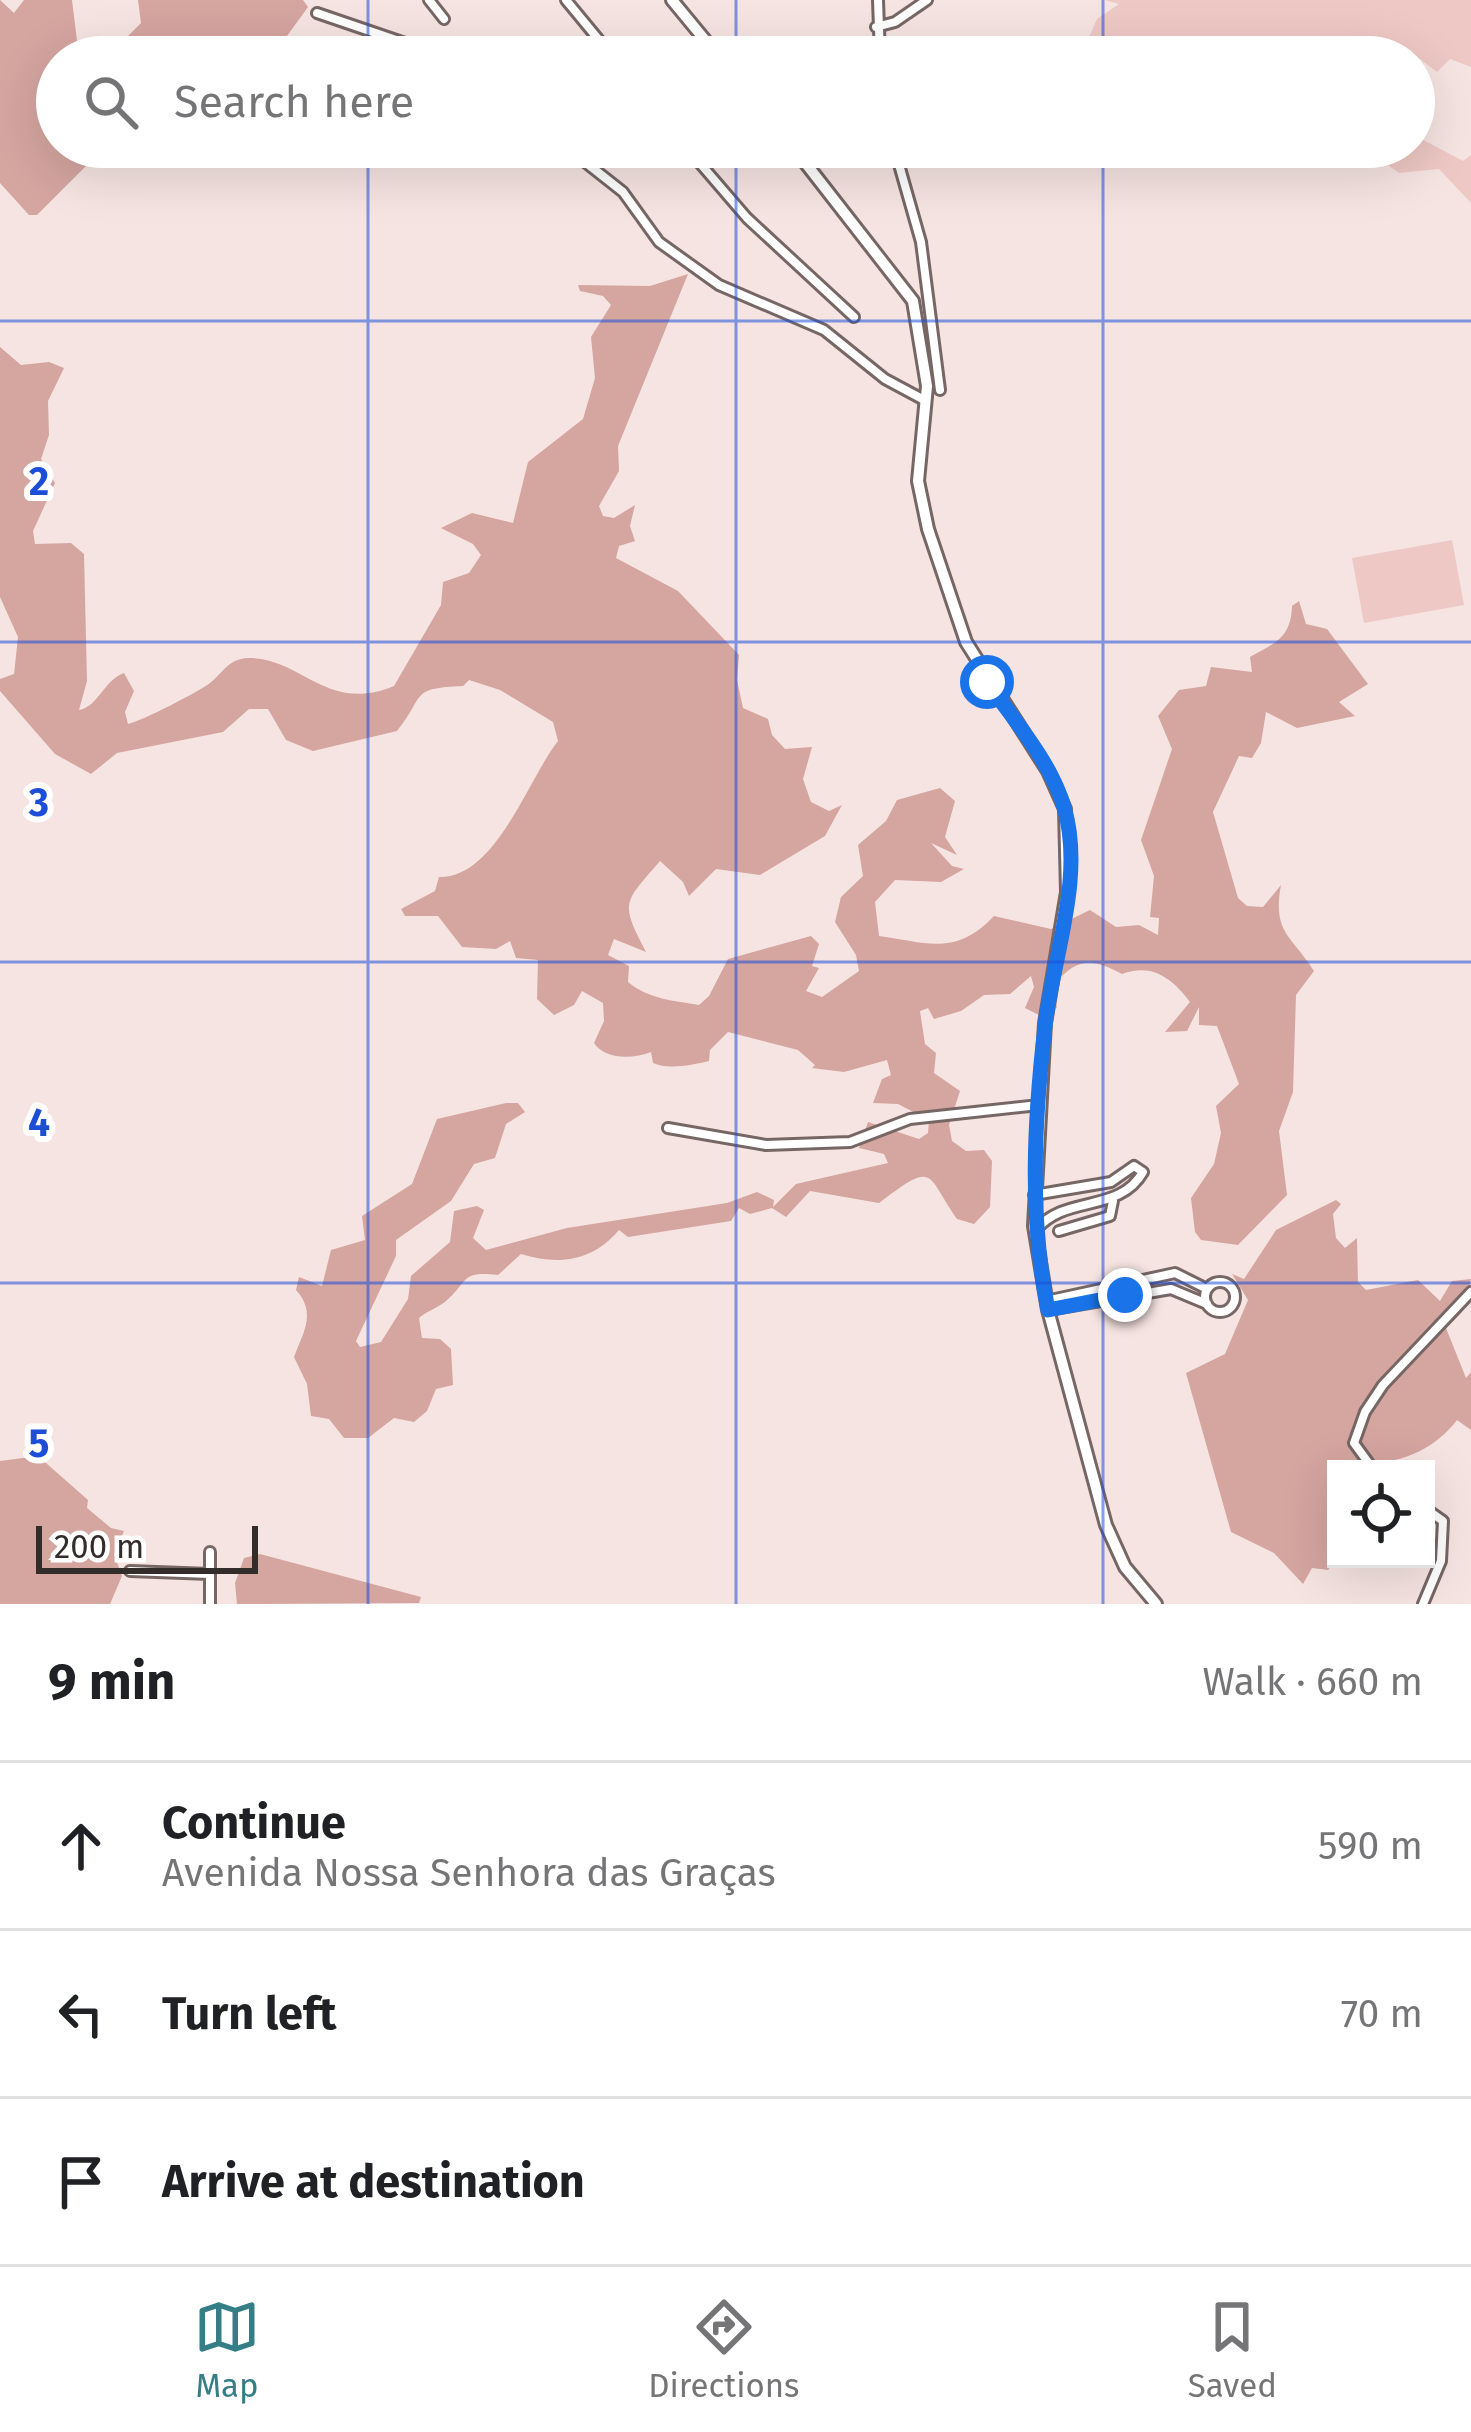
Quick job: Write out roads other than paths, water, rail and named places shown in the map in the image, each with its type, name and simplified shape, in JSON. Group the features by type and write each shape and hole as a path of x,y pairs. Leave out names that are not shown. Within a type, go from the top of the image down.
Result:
{"main road":[{"path":"672,0 702,36"},
{"path":"810,168 907,289 921,339 926,401 920,500 966,643 1048,771 1068,823 1067,892 1045,1023 1033,1195 1035,1231 1047,1306 1113,1546 1156,1604"}],"street":[{"path":"429,0 444,19"},
{"path":"566,0 596,36"},
{"path":"877,36 878,0"},
{"path":"876,27 895,22 927,0"},
{"path":"317,13 384,36"},
{"path":"593,168 623,192 659,242 719,284 824,330 885,379 926,401"},
{"path":"704,168 748,218 854,317"},
{"path":"901,168 921,242 940,390"},
{"path":"668,1128 766,1145 850,1142 910,1119 1039,1105"},
{"path":"1033,1195 1102,1184 1131,1167 1141,1168 1141,1178 1113,1201 1053,1212 1035,1231"},
{"path":"1059,1231 1110,1216 1113,1201"},
{"path":"1174,1273 1207,1289 1225,1282 1235,1298 1224,1312 1171,1289 1047,1306 1174,1273"},
{"path":"1207,1289 1207,1304"},
{"path":"1366,1460 1354,1443 1365,1412 1471,1292"},
{"path":"1435,1515 1443,1521 1446,1534 1435,1567"},
{"path":"211,1552 211,1604"},
{"path":"1423,1604 1435,1568"},
{"path":"130,1570 211,1574"}]}
